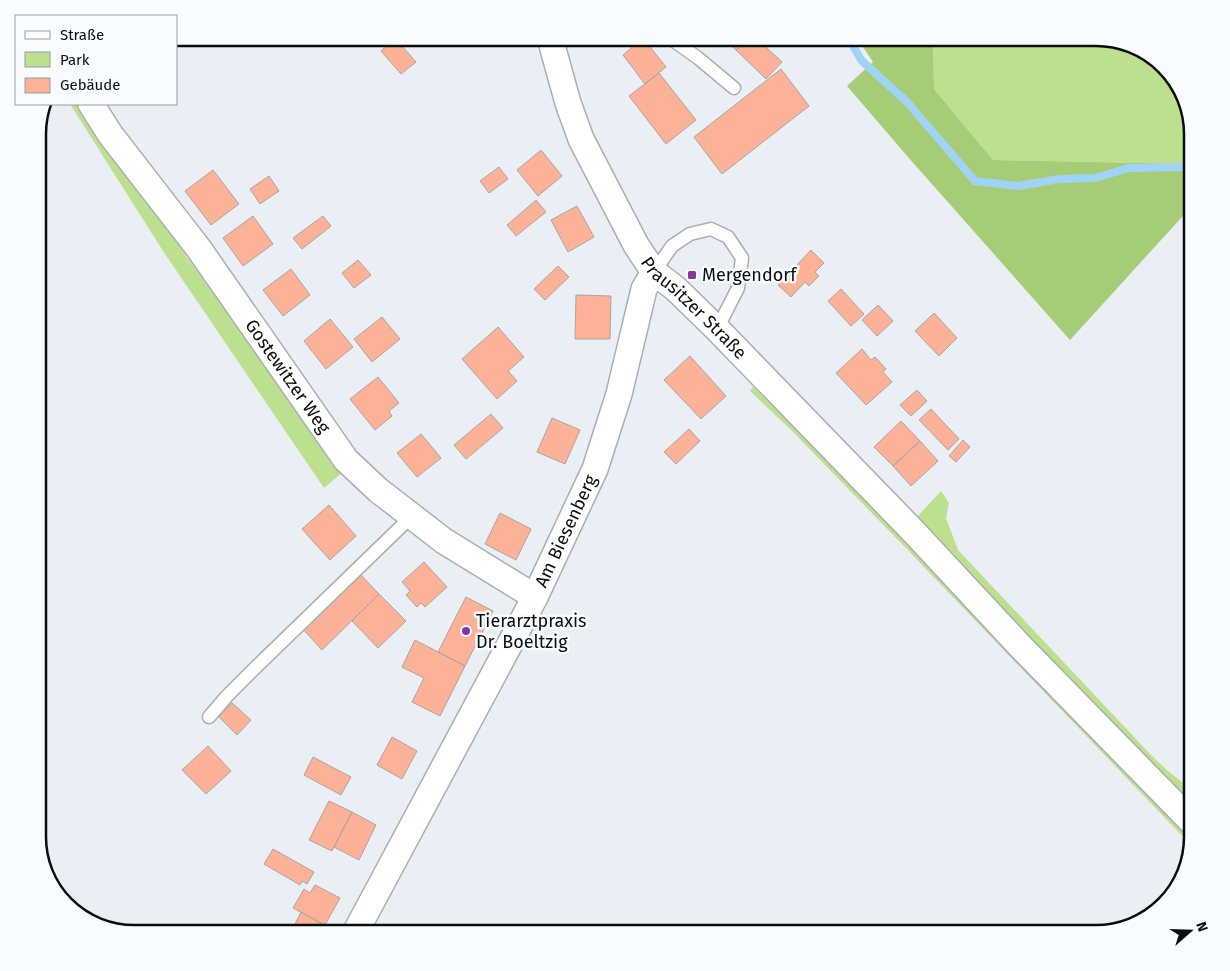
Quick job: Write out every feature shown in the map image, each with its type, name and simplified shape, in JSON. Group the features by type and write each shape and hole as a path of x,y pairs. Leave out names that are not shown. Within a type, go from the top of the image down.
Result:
{"street":[{"name":"Prausitzer Straße","path":"552,46 568,103 581,139 636,245 654,272 676,289 716,329 913,531 1014,640 1184,814"},
{"name":"Gostewitzer Weg","path":"92,105 110,134 199,249 346,460 378,490 444,541 535,597"},
{"name":"Am Biesenberg","path":"360,925 535,597 595,469 619,394 644,289 654,272"}],"lane":[{"path":"681,46 734,88"},
{"path":"654,272 672,246 690,234 711,229 728,237 742,258 738,288 716,329"},
{"path":"209,717 247,676 412,516"}],"green space":[{"path":"862,46 933,46 934,89 993,160 1184,164 1184,215 1070,340 847,86 873,62"},
{"path":"933,46 1102,46 1119,49 1145,61 1158,72 1172,90 1181,111 1184,128 1184,164 993,160 934,89"},
{"path":"71,105 82,105 176,242 344,471 324,488 163,251"},
{"path":"753,387 903,535 1184,829 1184,838 899,541 791,430 750,391"},
{"path":"941,491 949,503 946,518 958,550 1152,756 1184,784 1184,797 1026,637 916,518"}],"building":[{"path":"386,46 402,46 416,62 401,74 381,51"},
{"path":"634,46 649,46 666,67 645,84 623,55"},
{"path":"732,46 740,46 736,50"},
{"path":"740,46 765,46 782,62 766,79 736,50"},
{"path":"781,69 809,106 722,174 694,137"},
{"path":"659,73 696,120 666,144 629,96"},
{"path":"541,150 562,176 538,196 517,170"},
{"path":"499,167 508,179 489,193 480,181"},
{"path":"213,170 239,204 211,225 185,191"},
{"path":"269,176 279,191 260,204 250,189"},
{"path":"536,200 546,212 516,236 507,225"},
{"path":"577,206 594,237 568,252 551,220"},
{"path":"253,216 273,244 243,266 223,238"},
{"path":"323,216 331,226 302,249 293,238"},
{"path":"811,250 824,263 815,272 819,276 809,286 805,282 791,297 778,285"},
{"path":"358,260 371,275 354,288 342,273"},
{"path":"558,266 569,277 545,300 534,289"},
{"path":"291,269 310,295 283,316 263,290"},
{"path":"841,289 864,314 851,326 828,301"},
{"path":"576,295 611,296 610,339 575,339"},
{"path":"878,305 893,321 877,336 862,320"},
{"path":"934,313 957,338 939,356 915,331"},
{"path":"382,317 400,339 372,362 354,339"},
{"path":"330,319 353,347 326,369 304,341"},
{"path":"498,327 524,357 508,371 517,381 497,399 462,359"},
{"path":"862,349 871,360 875,357 886,369 883,372 892,382 866,405 836,373"},
{"path":"690,356 726,396 701,419 664,380"},
{"path":"378,377 399,403 389,411 392,416 375,430 350,399"},
{"path":"917,390 927,401 911,416 900,405"},
{"path":"931,409 959,439 948,450 919,420"},
{"path":"491,414 503,428 466,459 454,445"},
{"path":"552,418 580,430 565,464 537,452"},
{"path":"901,421 920,441 893,466 874,447"},
{"path":"689,429 700,441 676,464 664,452"},
{"path":"421,434 441,458 417,477 397,453"},
{"path":"963,440 970,447 956,462 949,456"},
{"path":"920,441 938,461 911,486 893,466"},
{"path":"329,505 356,536 330,560 302,529"},
{"path":"500,513 531,529 516,560 485,544"},
{"path":"424,562 447,587 425,607 421,603 417,607 406,595 410,591 402,582"},
{"path":"358,572 379,594 322,650 301,627"},
{"path":"379,594 406,621 378,648 352,621"},
{"name":"Tierarztpraxis Dr. Boeltzig","path":"466,597 493,611 465,666 438,652"},
{"path":"415,640 465,666 440,716 412,702 424,678 402,667"},
{"path":"232,703 251,720 237,735 219,717"},
{"path":"392,737 417,751 402,779 377,765"},
{"path":"208,746 231,771 206,794 182,770"},
{"path":"313,757 351,777 341,795 304,775"},
{"path":"329,801 352,812 332,851 309,840"},
{"path":"352,812 376,825 359,860 334,847"},
{"path":"273,849 314,872 307,884 302,881 300,885 264,864"},
{"path":"315,885 340,898 325,925 293,908 304,889 310,893"},
{"path":"301,912 322,924 321,925 294,925"}],"waterway":[{"path":"853,46 862,61 907,102 975,181 1018,186 1059,179 1095,178 1129,168 1184,167"}],"place":[{"name":"Mergendorf","path":"692,275"},
{"name":"Tierarztpraxis Dr. Boeltzig","path":"466,631"}]}
